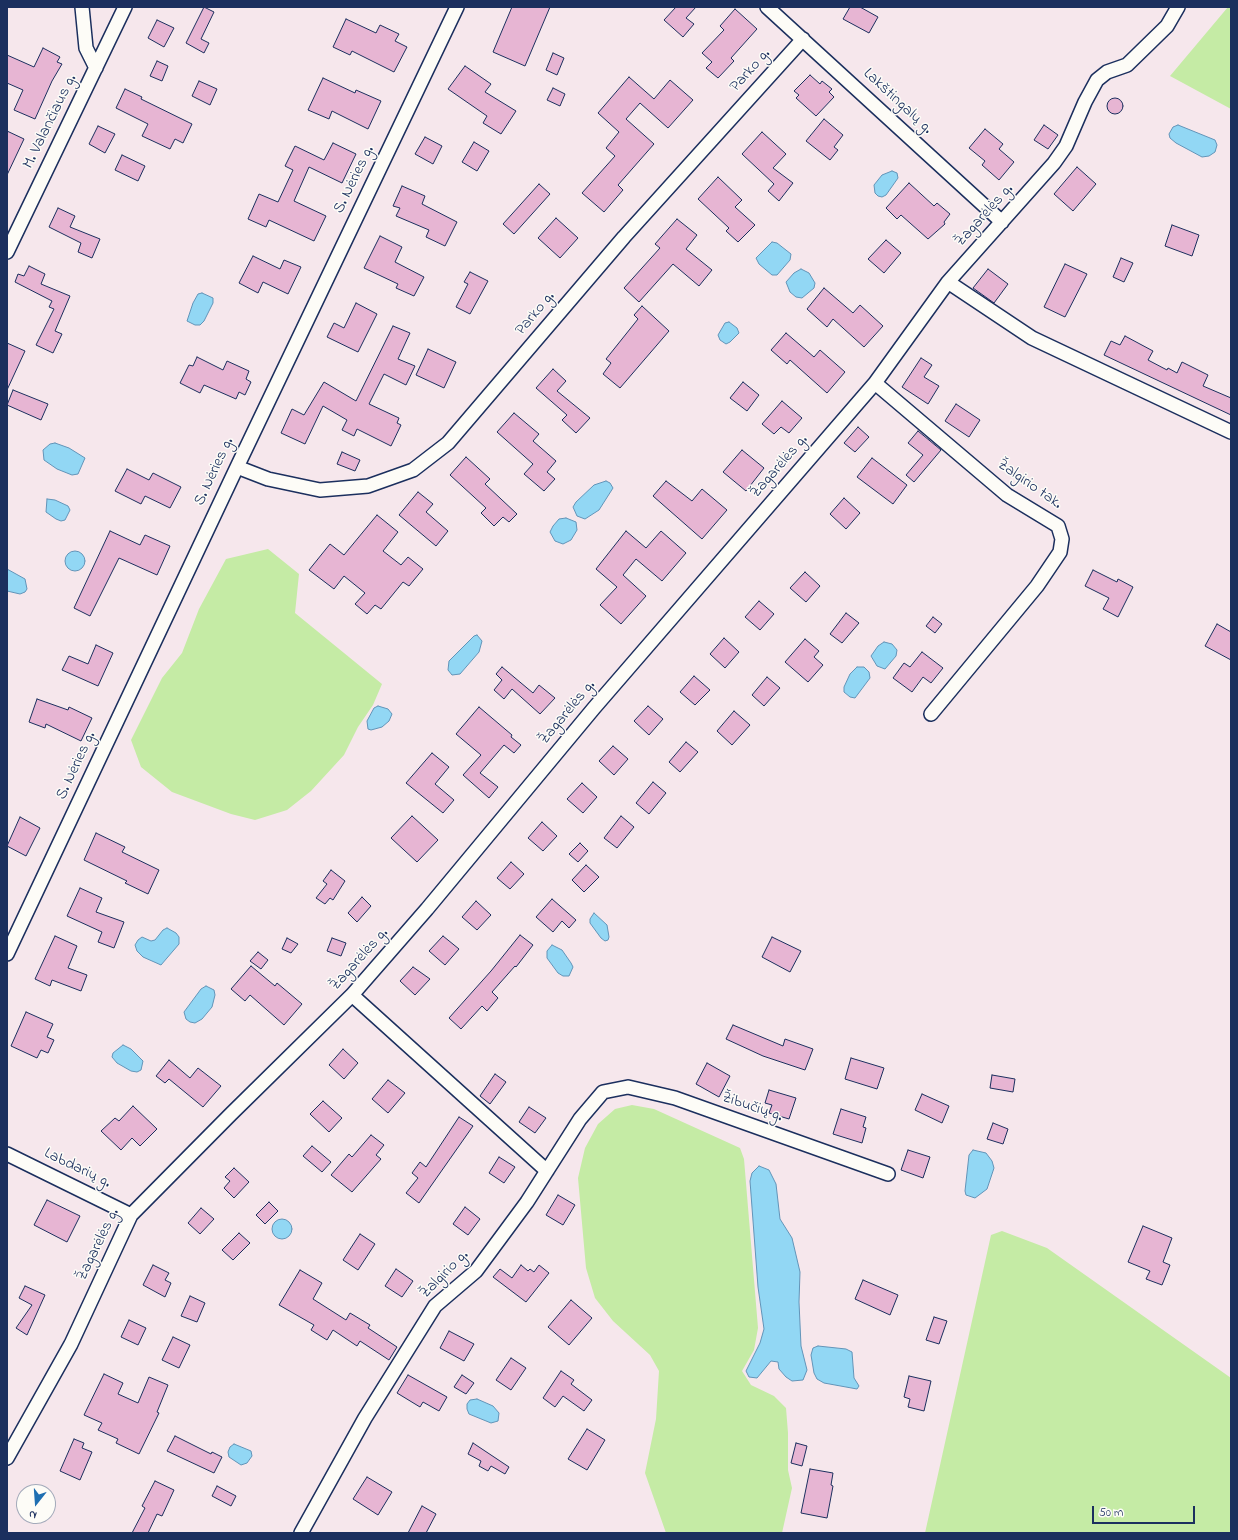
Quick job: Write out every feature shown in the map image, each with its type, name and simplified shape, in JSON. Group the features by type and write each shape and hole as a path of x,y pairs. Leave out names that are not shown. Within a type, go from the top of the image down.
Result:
{"street":[{"path":"82,7 86,48 96,68"},
{"name":"M. Valančiaus g.","path":"7,252 125,7"},
{"name":"S. Nėries g.","path":"7,954 237,467 457,7"},
{"name":"Lakštingalų g.","path":"768,7 1002,222"},
{"name":"Žagarėlės g.","path":"7,1458 34,1407 71,1344 131,1214 352,995 428,909 594,708 875,383 898,348 948,282 1002,222 1066,146 1085,102 1097,80 1107,72 1127,65 1167,26 1178,7"},
{"name":"Parko g.","path":"237,467 268,479 320,490 368,486 413,470 448,443 624,237 803,39"},
{"path":"948,282 1032,338 1231,432"},
{"name":"Žalgirio tak.","path":"875,383 1007,495 1058,526 1062,538 1060,552 1037,586 931,714"},
{"path":"352,995 547,1171"},
{"name":"Žibučių g.","path":"603,1092 628,1087 675,1098 888,1174"},
{"name":"Žalgirio g.","path":"301,1533 365,1418 435,1306 476,1271 527,1202 580,1119 603,1092"},
{"name":"Labdarių g.","path":"7,1154 131,1214"}],"green space":[{"path":"1228,7 1231,7 1231,109 1170,76"},
{"path":"268,549 299,574 295,613 382,684 373,705 358,727 344,755 311,791 287,810 255,820 231,814 172,792 141,767 131,740 162,678 182,653 199,609 226,559"},
{"path":"632,1105 654,1109 740,1148 744,1159 758,1328 754,1350 742,1371 751,1385 774,1396 786,1408 788,1470 792,1488 782,1533 666,1533 645,1473 656,1419 659,1371 650,1355 613,1321 595,1298 586,1268 578,1178 585,1148 598,1124 615,1109"},
{"path":"1002,1231 1047,1248 1231,1378 1231,1533 925,1533 991,1235"}],"water":[{"path":"1178,125 1215,140 1217,145 1215,152 1209,156 1202,157 1176,143 1170,138 1169,134 1173,127"},
{"path":"892,171 897,173 898,178 886,195 882,197 878,196 875,193 874,185 882,175"},
{"path":"772,242 777,243 791,254 790,260 777,275 772,275 759,264 756,258"},
{"path":"801,269 809,273 815,283 814,288 802,298 796,297 790,292 786,282 794,273"},
{"path":"202,293 213,298 213,303 204,321 200,325 195,325 187,321 193,303 198,294"},
{"path":"729,322 737,328 739,333 726,344 720,340 718,335 725,323"},
{"path":"55,443 69,448 85,458 78,474 72,475 57,469 44,460 43,450 50,444"},
{"path":"606,481 610,483 613,488 599,510 585,519 577,516 573,507 576,502 594,485"},
{"path":"47,499 55,500 68,506 70,510 65,520 61,521 56,519 46,512"},
{"path":"566,518 576,522 577,530 571,540 563,544 555,541 550,532 559,519"},
{"path":"75,551 82,554 85,561 82,568 75,571 68,568 65,561 68,554"},
{"path":"7,569 25,579 27,589 25,592 20,594 7,591"},
{"path":"477,635 482,641 479,652 460,674 452,675 448,670 449,661 474,636"},
{"path":"884,642 892,644 897,650 896,656 885,669 877,666 871,656 878,646"},
{"path":"857,667 864,667 869,672 870,678 855,698 850,697 844,692 844,687 850,674"},
{"path":"378,706 388,709 392,714 389,721 382,727 371,730 368,729 367,721 374,708"},
{"path":"594,913 607,925 608,940 605,941 601,938 590,923 590,919"},
{"path":"167,928 176,933 179,937 179,944 161,965 143,957 137,951 135,945 138,940 142,937 151,941 155,940 163,930"},
{"path":"552,945 562,950 571,963 573,967 569,976 563,976 558,973 547,958 547,951"},
{"path":"206,986 214,990 215,995 212,1007 202,1019 195,1023 190,1022 186,1019 184,1012 201,989"},
{"path":"123,1045 131,1049 143,1061 141,1070 137,1072 131,1071 117,1063 112,1057 113,1053"},
{"path":"973,1150 986,1153 992,1161 994,1168 987,1189 975,1198 966,1195 965,1191 969,1155"},
{"path":"759,1166 769,1170 776,1184 780,1219 792,1238 800,1272 799,1302 801,1346 807,1370 803,1380 792,1381 786,1377 779,1369 778,1362 771,1361 757,1378 749,1377 746,1371 760,1343 764,1329 758,1287 750,1181 752,1173"},
{"path":"282,1219 289,1222 292,1229 289,1236 282,1239 275,1236 272,1229 275,1222"},
{"path":"818,1346 846,1349 852,1352 854,1378 859,1386 857,1389 824,1383 817,1379 814,1373 811,1355 813,1348"},
{"path":"477,1399 493,1406 499,1413 498,1421 491,1423 469,1414 467,1404 470,1400"},
{"path":"234,1444 251,1451 252,1456 247,1463 241,1465 229,1457 228,1452 230,1447"}],"building":[{"path":"204,7 214,12 201,39 209,43 204,53 186,43"},
{"path":"512,7 550,7 525,66 493,52"},
{"path":"676,7 696,7 686,18 694,24 683,37 664,20"},
{"path":"850,7 860,7 878,17 869,33 843,19"},
{"path":"735,9 757,29 731,58 734,61 718,78 706,68 712,62 702,53 724,30 720,26"},
{"path":"346,19 376,33 380,25 399,34 395,41 407,47 394,72 352,51 350,55 333,47"},
{"path":"157,20 174,28 164,47 148,38"},
{"path":"43,48 60,57 57,62 62,64 52,81 35,119 14,110 23,90 7,83 7,55 34,67"},
{"path":"553,53 564,58 557,75 546,70"},
{"path":"157,61 168,66 162,81 150,76"},
{"path":"465,66 491,84 485,92 516,111 501,134 483,123 487,116 448,89"},
{"path":"810,75 820,84 822,81 832,89 829,92 834,97 816,116 796,98 799,95 794,91"},
{"path":"629,77 654,99 670,80 693,100 668,128 640,103 626,119 654,144 618,185 623,190 604,212 582,193 615,156 606,148 619,132 598,113"},
{"path":"323,78 355,93 356,90 381,101 368,129 332,111 329,119 308,110"},
{"path":"199,81 217,89 210,105 192,96"},
{"path":"553,88 565,94 560,106 547,100"},
{"path":"125,89 142,97 141,99 192,124 183,143 175,139 170,149 142,136 148,124 116,108"},
{"path":"1115,98 1121,100 1123,106 1121,112 1115,114 1109,112 1107,106 1109,100"},
{"path":"824,119 843,135 834,147 838,150 830,160 806,141"},
{"path":"1044,125 1058,135 1048,149 1034,140"},
{"path":"98,126 115,134 105,153 89,144"},
{"path":"985,129 1003,144 999,149 1014,162 999,180 982,165 985,161 969,148"},
{"path":"7,131 24,139 7,175"},
{"path":"762,132 786,154 773,168 793,183 779,201 768,191 774,184 742,154"},
{"path":"425,137 442,146 433,164 415,154"},
{"path":"474,142 489,151 477,171 462,162"},
{"path":"333,143 356,154 342,183 309,167 294,201 326,216 314,241 269,220 266,227 248,219 259,194 278,202 293,170 285,166 295,146 324,160"},
{"path":"122,155 145,166 138,181 115,170"},
{"path":"1077,167 1096,184 1073,211 1054,194"},
{"path":"718,177 742,200 735,207 755,225 738,242 726,231 729,228 698,199"},
{"path":"909,183 934,206 937,203 950,214 944,222 945,224 928,239 901,215 897,219 886,208"},
{"path":"539,184 550,194 514,234 503,224"},
{"path":"402,186 425,196 422,204 457,222 445,246 426,237 429,230 396,216 400,208 393,206"},
{"path":"58,208 75,216 70,227 100,239 92,258 78,252 81,243 49,227"},
{"path":"556,218 578,238 560,258 538,238"},
{"path":"677,219 697,235 686,249 712,270 699,286 673,264 639,302 624,288 660,248 655,244"},
{"path":"1172,225 1199,235 1192,256 1165,246"},
{"path":"380,236 402,247 395,262 424,277 414,296 396,288 398,284 364,268"},
{"path":"886,240 901,253 884,273 868,259"},
{"path":"253,256 280,269 284,260 301,267 288,294 263,282 258,293 239,283"},
{"path":"1121,258 1133,263 1124,282 1113,277"},
{"path":"1065,264 1087,274 1065,317 1044,307"},
{"path":"29,266 45,274 41,284 70,296 55,331 62,334 53,353 36,345 54,309 49,307 52,301 15,282 18,274 24,276"},
{"path":"988,269 1008,284 994,303 973,288"},
{"path":"470,272 488,281 470,314 456,307 468,284 464,282"},
{"path":"824,288 853,313 860,305 883,326 864,347 833,319 827,327 807,309"},
{"path":"356,303 377,314 358,352 327,337 334,323 344,328"},
{"path":"642,306 669,331 620,388 603,374 611,363 606,359 638,319 634,315"},
{"path":"393,326 410,333 398,359 415,366 406,385 384,374 369,404 399,418 397,423 401,425 391,446 357,429 354,436 342,430 347,420 323,406 305,444 281,433 292,409 304,415 324,382 356,401"},
{"path":"786,333 814,357 820,350 845,372 827,393 790,360 787,364 771,350"},
{"path":"1125,336 1153,351 1148,360 1167,370 1168,368 1177,373 1182,362 1208,375 1203,386 1231,398 1231,415 1104,355 1111,341 1120,345"},
{"path":"7,343 25,351 7,390"},
{"path":"428,349 456,362 444,388 416,375"},
{"path":"197,357 223,370 227,361 249,371 246,379 251,382 245,395 239,392 236,399 204,385 200,393 180,383 189,365 193,366"},
{"path":"921,358 932,365 924,377 939,386 928,404 902,387"},
{"path":"553,369 566,381 557,391 590,418 576,433 562,420 567,415 536,388"},
{"path":"743,382 759,395 747,411 730,398"},
{"path":"13,390 48,404 41,420 7,405"},
{"path":"782,401 802,418 789,433 781,427 774,434 762,424"},
{"path":"956,404 980,420 969,437 945,421"},
{"path":"514,413 539,434 533,441 556,461 547,472 555,479 544,491 524,474 533,464 497,432"},
{"path":"858,427 869,437 855,452 844,443"},
{"path":"918,431 941,450 914,482 906,475 923,455 908,443"},
{"path":"742,450 764,468 746,491 723,472"},
{"path":"342,452 360,460 355,471 337,464"},
{"path":"466,457 490,479 485,484 517,514 509,522 503,517 494,526 481,513 486,508 450,475"},
{"path":"872,458 907,485 893,504 857,477"},
{"path":"127,469 149,480 153,473 181,487 170,508 145,496 141,504 115,491"},
{"path":"666,481 692,501 702,489 727,510 702,539 653,496"},
{"path":"418,492 433,504 426,512 448,531 436,546 399,515"},
{"path":"844,498 860,513 846,529 830,514"},
{"path":"377,515 398,532 383,551 401,565 408,557 423,569 409,586 403,582 381,609 375,605 367,614 355,604 365,593 344,576 334,589 309,570 330,544 344,555"},
{"path":"110,531 140,545 145,535 170,546 157,575 119,558 90,616 74,608"},
{"path":"626,531 646,548 661,531 686,553 662,581 636,559 623,575 646,596 621,624 600,605 617,587 596,569"},
{"path":"1093,570 1117,582 1118,579 1133,587 1118,617 1103,609 1109,598 1085,586"},
{"path":"805,572 820,586 806,602 790,588"},
{"path":"759,601 774,614 760,630 745,617"},
{"path":"846,613 859,623 842,643 830,634"},
{"path":"933,617 942,624 935,633 926,626"},
{"path":"1217,624 1231,632 1231,660 1205,646"},
{"path":"724,638 739,652 725,668 710,654"},
{"path":"805,639 819,651 814,657 823,665 808,682 785,662"},
{"path":"96,645 113,653 98,686 62,670 69,656 88,664"},
{"path":"922,652 943,668 931,683 923,677 912,692 893,678 904,663 910,667"},
{"path":"502,667 533,693 539,685 555,698 540,714 512,689 504,699 494,690 502,680 496,674"},
{"path":"694,676 710,690 695,705 680,692"},
{"path":"767,677 780,688 764,706 752,695"},
{"path":"37,699 68,710 69,707 92,718 81,741 46,724 45,728 29,722"},
{"path":"648,706 663,719 649,735 634,721"},
{"path":"479,707 512,735 511,737 521,745 514,753 504,745 480,773 498,787 489,798 463,775 481,755 456,734"},
{"path":"734,711 750,725 732,745 717,731"},
{"path":"686,742 698,752 680,772 669,762"},
{"path":"613,746 628,759 614,775 599,761"},
{"path":"432,753 449,767 435,784 454,800 443,813 406,783"},
{"path":"653,782 666,793 649,814 636,803"},
{"path":"582,783 597,797 583,813 567,799"},
{"path":"412,816 438,840 417,862 391,838"},
{"path":"621,816 634,827 617,848 604,838"},
{"path":"20,817 40,828 26,856 7,846"},
{"path":"542,822 557,836 543,851 528,838"},
{"path":"96,833 125,847 122,852 159,870 148,894 125,883 127,881 84,860"},
{"path":"580,843 588,851 578,862 569,854"},
{"path":"511,862 524,874 510,889 497,878"},
{"path":"586,865 599,877 584,892 572,880"},
{"path":"331,870 345,881 333,900 330,898 325,904 316,898 327,884 323,881"},
{"path":"80,888 102,898 96,912 124,922 114,948 98,942 102,932 67,916"},
{"path":"362,897 371,906 357,922 348,913"},
{"path":"552,899 576,920 569,928 562,921 553,932 536,917"},
{"path":"476,901 491,915 477,930 462,917"},
{"path":"520,935 533,945 516,967 515,966 492,992 498,998 487,1011 482,1006 461,1029 449,1018 491,971"},
{"path":"55,936 77,946 68,968 87,975 81,991 52,980 50,986 35,979"},
{"path":"443,936 459,949 445,965 429,951"},
{"path":"772,937 801,951 790,972 762,957"},
{"path":"287,938 298,944 291,953 282,949"},
{"path":"332,938 346,943 341,956 327,951"},
{"path":"258,952 268,960 261,969 250,961"},
{"path":"251,966 275,986 277,983 302,1004 284,1025 250,995 245,1001 231,989"},
{"path":"413,967 430,979 415,995 400,981"},
{"path":"26,1012 53,1024 47,1037 54,1040 48,1053 41,1050 37,1058 11,1046"},
{"path":"733,1025 783,1046 785,1039 813,1049 805,1070 763,1056 726,1039"},
{"path":"343,1049 358,1063 344,1079 329,1065"},
{"path":"851,1058 884,1068 877,1089 845,1079"},
{"path":"169,1060 190,1078 198,1068 221,1086 203,1107 169,1079 165,1083 156,1076"},
{"path":"707,1063 730,1076 719,1097 696,1084"},
{"path":"495,1074 506,1082 490,1104 480,1096"},
{"path":"992,1075 1015,1079 1013,1092 990,1088"},
{"path":"388,1080 405,1093 388,1113 372,1099"},
{"path":"769,1090 796,1098 789,1119 769,1113 772,1105 765,1103"},
{"path":"922,1094 949,1106 942,1123 915,1110"},
{"path":"323,1101 342,1118 329,1132 310,1114"},
{"path":"133,1106 157,1129 140,1146 132,1138 121,1150 101,1131 115,1118 119,1121"},
{"path":"529,1107 546,1118 535,1133 519,1122"},
{"path":"841,1109 866,1117 863,1127 866,1128 862,1143 833,1134"},
{"path":"459,1117 473,1126 419,1203 406,1193 418,1178 412,1173 420,1162 426,1167"},
{"path":"993,1123 1008,1129 1003,1144 987,1139"},
{"path":"371,1135 384,1145 376,1155 381,1159 352,1192 331,1175 349,1154 352,1157"},
{"path":"312,1146 331,1162 322,1172 303,1156"},
{"path":"908,1150 930,1157 923,1178 901,1170"},
{"path":"499,1157 515,1167 504,1183 489,1173"},
{"path":"234,1168 249,1182 234,1198 224,1188 230,1181 225,1177"},
{"path":"558,1195 575,1205 563,1225 546,1215"},
{"path":"47,1200 80,1216 67,1242 34,1225"},
{"path":"269,1202 278,1211 265,1224 256,1215"},
{"path":"465,1207 480,1219 468,1235 453,1224"},
{"path":"201,1208 214,1219 200,1234 188,1223"},
{"path":"1143,1226 1172,1238 1163,1262 1170,1265 1162,1285 1146,1279 1150,1271 1128,1262"},
{"path":"239,1233 250,1243 233,1260 222,1250"},
{"path":"360,1234 375,1244 358,1270 343,1260"},
{"path":"153,1265 169,1273 165,1280 171,1283 165,1297 143,1285"},
{"path":"521,1265 528,1271 530,1269 534,1272 539,1265 549,1273 526,1302 493,1277 500,1269 512,1278"},
{"path":"396,1269 413,1281 402,1297 385,1286"},
{"path":"300,1270 322,1283 313,1299 346,1320 350,1313 370,1325 368,1328 397,1347 389,1360 360,1341 357,1346 333,1330 327,1340 311,1330 314,1325 279,1305"},
{"path":"863,1280 898,1295 890,1315 855,1299"},
{"path":"25,1286 45,1295 27,1335 16,1328 32,1305 19,1298"},
{"path":"190,1296 205,1303 197,1322 181,1316"},
{"path":"571,1300 592,1318 569,1345 548,1327"},
{"path":"934,1317 947,1321 939,1344 926,1340"},
{"path":"129,1320 146,1328 138,1345 121,1337"},
{"path":"449,1331 474,1344 464,1361 440,1348"},
{"path":"173,1337 190,1345 179,1368 162,1360"},
{"path":"511,1358 526,1368 511,1390 496,1380"},
{"path":"561,1371 574,1380 571,1384 592,1400 584,1411 563,1396 555,1407 543,1398"},
{"path":"104,1374 123,1383 118,1394 138,1403 149,1377 168,1385 157,1412 159,1413 139,1454 116,1443 118,1439 98,1430 102,1423 84,1415"},
{"path":"408,1375 447,1397 439,1411 423,1402 420,1407 397,1393"},
{"path":"462,1375 474,1383 466,1394 454,1387"},
{"path":"909,1376 931,1381 924,1411 908,1407 910,1399 904,1397"},
{"path":"587,1429 605,1440 587,1470 568,1459"},
{"path":"175,1436 211,1454 212,1452 222,1457 214,1473 167,1451"},
{"path":"74,1439 84,1443 82,1448 92,1452 80,1480 60,1471"},
{"path":"473,1443 509,1467 505,1474 491,1466 488,1471 479,1466 481,1461 468,1454"},
{"path":"796,1443 807,1446 802,1466 791,1463"},
{"path":"810,1469 833,1473 831,1485 833,1486 827,1518 801,1513"},
{"path":"367,1477 392,1492 378,1515 353,1499"},
{"path":"155,1481 174,1490 162,1516 157,1514 148,1533 132,1533 145,1508 142,1506"},
{"path":"217,1486 236,1496 231,1506 212,1496"},
{"path":"422,1506 436,1514 426,1533 408,1533"}]}
